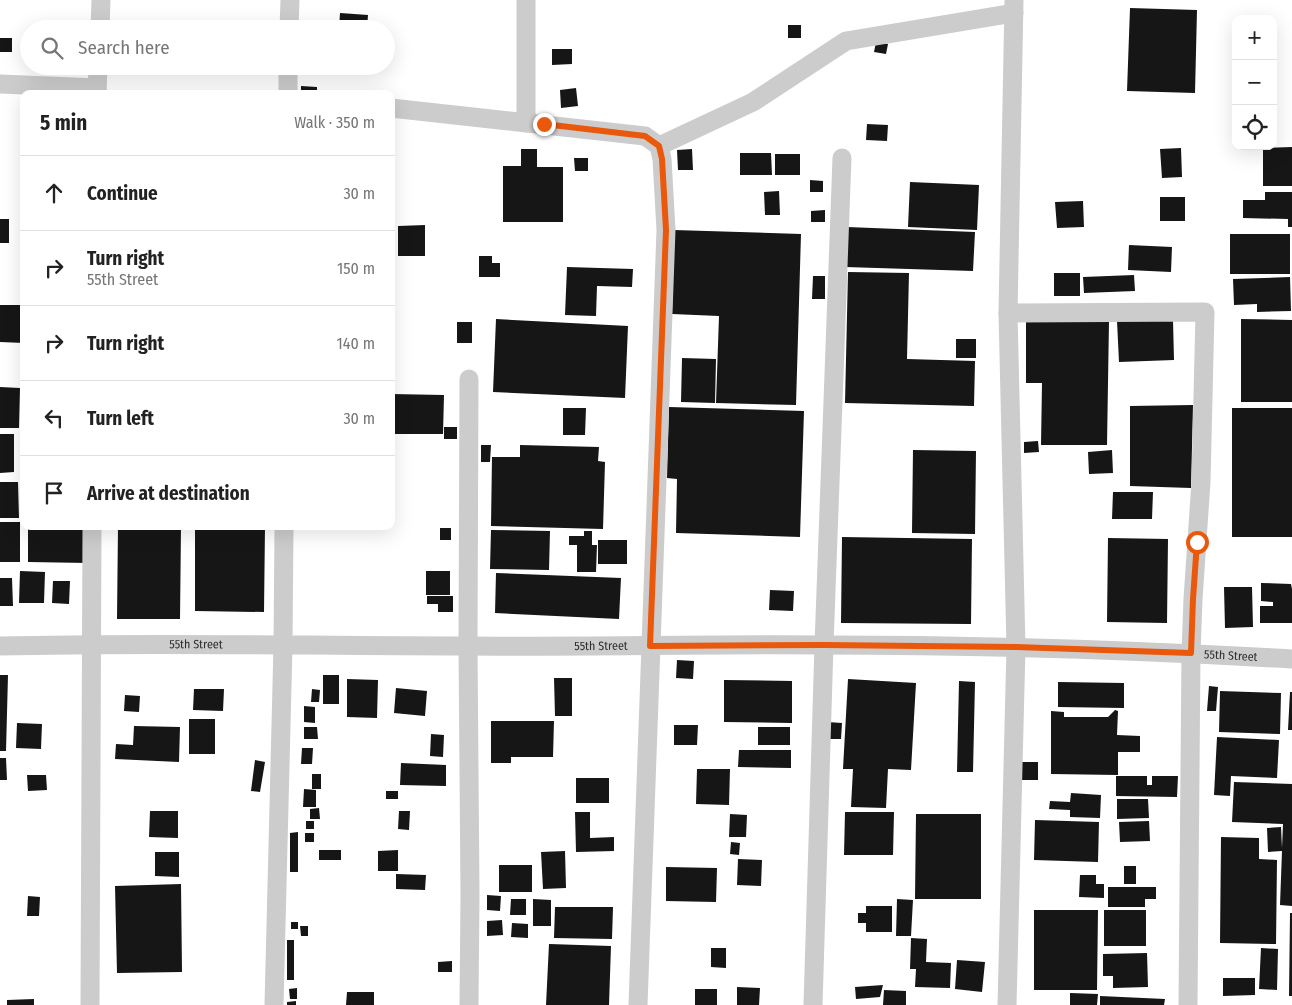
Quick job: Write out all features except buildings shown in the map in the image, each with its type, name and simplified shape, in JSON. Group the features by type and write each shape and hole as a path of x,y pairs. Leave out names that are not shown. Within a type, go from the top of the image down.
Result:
{"street":[{"path":"101,20 102,0"},
{"path":"289,20 290,0"},
{"path":"526,0 526,123"},
{"path":"659,146 754,102 846,41 1014,7 1008,313 1016,647 1007,1005"},
{"path":"97,90 98,75"},
{"path":"288,75 288,90"},
{"path":"0,84 83,90"},
{"path":"395,108 645,136 659,146 662,159 666,230 638,1005"},
{"path":"813,1005 842,158"},
{"path":"1008,313 1205,312 1201,482 1191,653 1188,1005"},
{"path":"469,379 469,1005"},
{"path":"90,1005 92,530"},
{"path":"274,1005 284,530"},
{"name":"55th Street","path":"0,646 91,644 824,645 1016,647 1191,653 1292,659"}],"route":[{"path":"544,124 645,136 659,146 662,159 666,230 650,646 1016,647 1191,653 1197,542"}]}
